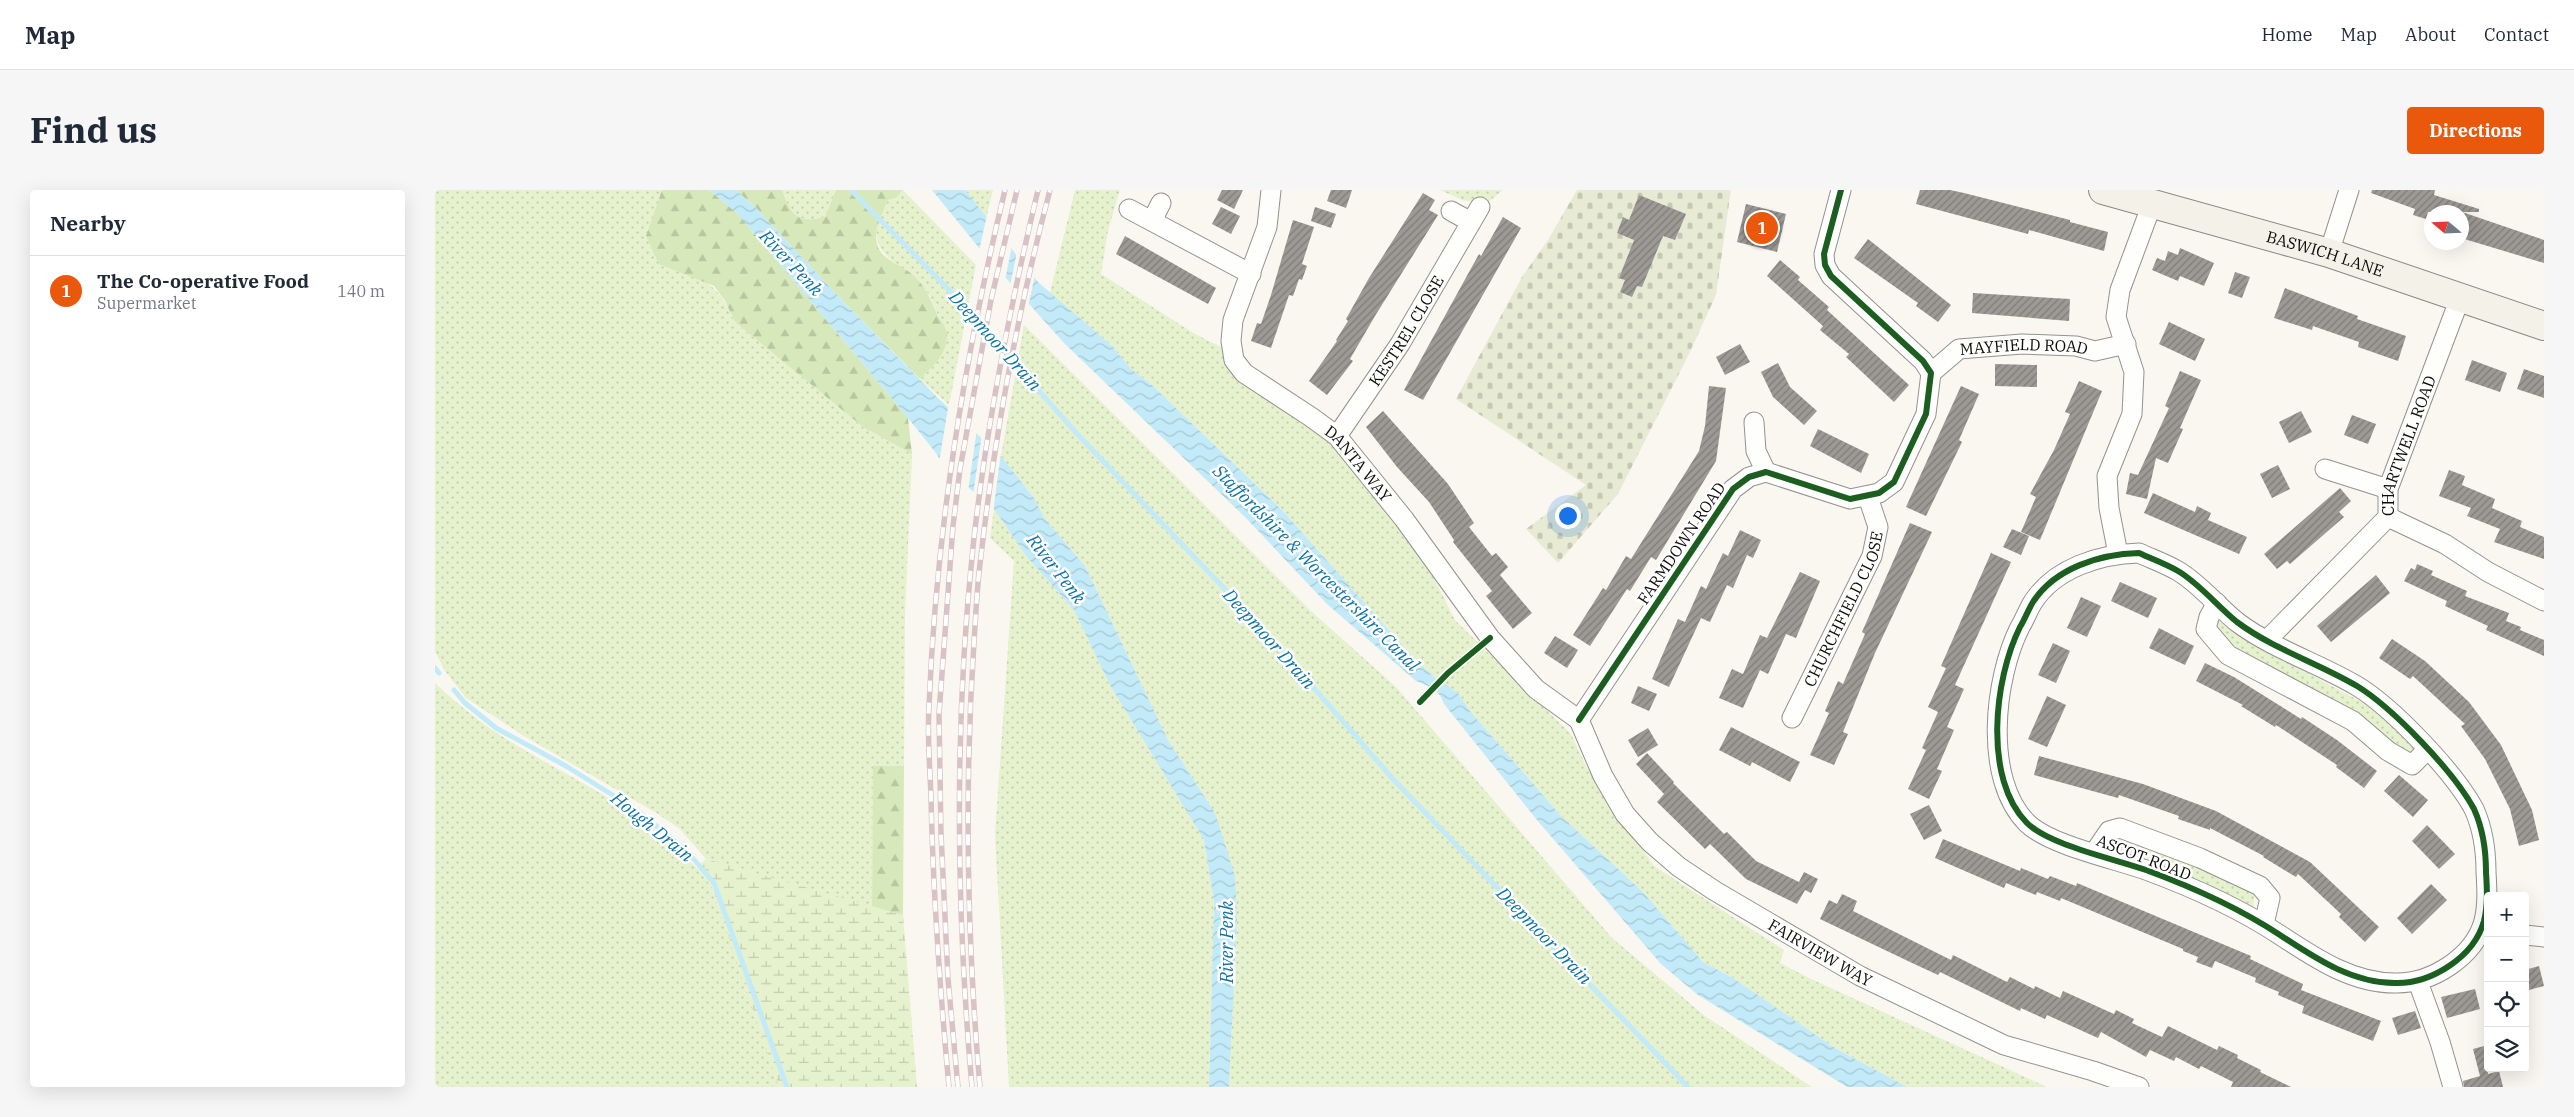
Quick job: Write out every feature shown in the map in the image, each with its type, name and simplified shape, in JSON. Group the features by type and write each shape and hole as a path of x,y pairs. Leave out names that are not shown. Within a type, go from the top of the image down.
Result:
{"street":[{"name":"DANTA WAY","path":"1271,190 1267,227 1233,320 1231,341 1234,360 1243,373 1337,436 1404,519 1489,638 1536,689 1579,720"},
{"path":"1754,422 1756,451 1766,472 1849,499 1868,497 1879,493 1894,482 1926,414 1931,373 1923,361 1831,276 1825,266 1824,254 1841,190"},
{"name":"BASWICH LANE","path":"2103,190 2329,253 2544,326"},
{"path":"2329,253 2349,190"},
{"path":"1152,220 1161,203"},
{"path":"2118,554 2109,508 2107,476 2132,414 2134,372 2116,317 2120,290 2152,204"},
{"path":"1129,209 1251,274"},
{"name":"KESTREL CLOSE","path":"1337,436 1400,344 1475,214 1451,211"},
{"name":"CHARTWELL ROAD","path":"2268,639 2387,517 2388,489 2460,298"},
{"name":"MAYFIELD ROAD","path":"1931,373 1959,349 2023,344 2076,346 2095,351 2126,344"},
{"path":"2325,469 2388,489"},
{"name":"FARMDOWN ROAD","path":"1579,720 1733,489 1749,477 1766,472"},
{"name":"CHURCHFIELD CLOSE","path":"1791,718 1872,556 1878,527 1868,497"},
{"path":"2387,517 2445,544 2488,572 2544,600"},
{"name":"ASCOT ROAD","path":"2484,927 2475,940 2451,966 2418,982 2393,984 2349,974 2325,965 2264,924 2217,901 2151,872 2055,840 2029,825 2008,799 1999,760 1997,724 2004,677 2015,637 2034,600 2058,576 2086,563 2118,554 2139,554 2180,572 2239,623 2359,688 2383,705 2428,749 2474,810 2486,847 2487,892"},
{"path":"2217,603 2209,617 2207,629 2228,655 2329,707 2353,722 2388,751 2412,765 2428,749"},
{"name":"FAIRVIEW WAY","path":"1579,720 1603,776 1625,814 1657,848 1715,891 1860,976 2003,1045 2093,1070 2139,1087"},
{"name":"ASCOT ROAD","path":"2094,853 2109,831 2120,828 2200,858 2260,886 2270,898 2264,924"},
{"path":"2529,935 2544,937"},
{"path":"2418,982 2440,1042 2453,1087"}],"green space":[{"path":"435,190 662,190 660,199 702,280 718,293 735,322 863,427 912,454 905,614 904,766 873,766 872,908 706,859 680,829 655,812 524,736 466,698 445,671 435,651"},
{"path":"662,190 709,190 737,213 908,418 912,454 863,427 735,322 725,301 714,286 659,264 646,236"},
{"path":"736,190 782,190 796,216 815,219 825,217 836,190 903,190 896,198 888,200 878,224 877,243 885,257 913,275 927,293 946,330 946,345 940,358 920,379 837,295 757,209"},
{"path":"782,190 836,190 825,217 808,219 796,216"},
{"path":"903,190 976,265 949,405 920,379 933,366 946,329 921,284 887,256 877,239 880,218 888,200 896,198"},
{"path":"965,190 993,190 986,218"},
{"path":"1075,190 1120,190 1108,231 1101,274 1195,334 1227,350 1337,436 1404,519 1455,620 1571,734 1586,766 1654,866 1784,950 1780,963 2047,1087 1907,1087 1835,1048 1733,978 1703,962 1643,892 1561,816 1470,711 1458,693 1418,663 1283,511 1151,384 1131,369 1112,346 1050,293"},
{"path":"1440,190 1503,190 1486,204 1462,200"},
{"path":"1577,190 1731,190 1716,295 1689,354 1618,494 1558,563 1526,529 1586,485 1456,399 1522,277 1548,240"},
{"path":"1024,325 1311,611 1396,687 1612,938 1705,1016 1812,1087 1229,1087 1237,920 1215,813 1168,740 1085,566 1045,519 1034,498 1001,456"},
{"path":"994,509 1027,557 1074,610 1110,685 1204,840 1214,901 1209,1087 1009,1087 995,835 1014,561 990,538"},
{"path":"2218,618 2256,645 2367,705 2416,747 2408,756 2238,655 2216,633"},
{"path":"435,683 491,729 637,816 689,860 712,887 779,1087 435,1087"},
{"path":"873,766 904,766 903,915 872,908"},
{"path":"2118,833 2255,891 2253,909 2161,868 2109,848"},
{"path":"706,859 903,915 917,1087 779,1087 712,887 697,867"}],"water":[{"name":"River Penk","path":"709,190 736,190 757,209 837,295 938,398 1001,456 1034,498 1045,519 1085,566 1168,740 1215,813 1235,876 1237,920 1229,1087 1209,1087 1214,901 1204,840 1110,685 1074,610 1027,557 994,509 945,468 936,453 908,418 737,213"},
{"name":"Staffordshire & Worcestershire Canal","path":"932,190 965,190 1038,282 1112,346 1131,369 1151,384 1283,511 1418,663 1458,693 1470,711 1561,816 1643,892 1703,962 1733,978 1835,1048 1907,1087 1847,1087 1698,995 1661,964 1537,820 1444,704 1440,695 1430,687 1416,681 1327,604 1246,518 1065,344 984,254"}],"pier":[{"path":"987,215 1012,246 1005,280 979,251"},
{"path":"1017,252 1035,275 1028,307 1010,286"},
{"path":"949,402 977,429 968,491 943,470 939,463"},
{"path":"982,434 1001,453 993,512 973,495"}],"building":[{"path":"1222,190 1243,190 1234,209 1217,200"},
{"path":"1331,190 1352,190 1346,208 1327,201"},
{"path":"1920,190 1950,190 1964,193 2070,220 2070,222 2108,232 2104,251 2029,230 2028,234 1916,204"},
{"path":"2372,190 2435,190 2434,195 2466,205 2424,205 2424,218 2413,215 2415,209 2371,193"},
{"path":"1423,193 1435,200 1429,210 1438,215 1375,316 1350,359 1353,361 1327,395 1309,381 1337,341 1348,321 1346,319 1369,278"},
{"path":"1639,195 1686,214 1675,240 1663,236 1642,287 1637,286 1632,297 1620,292 1625,280 1619,278 1634,240 1617,233 1623,217 1629,220"},
{"path":"1746,204 1786,214 1777,252 1737,242"},
{"path":"2469,206 2479,209 2479,212 2469,212"},
{"path":"1221,207 1240,216 1231,234 1212,224"},
{"path":"1315,207 1336,214 1331,228 1311,221"},
{"path":"2469,214 2544,240 2544,263 2469,240"},
{"path":"1503,217 1521,228 1423,400 1404,390 1479,254 1481,256"},
{"path":"1293,220 1314,227 1302,264 1307,266 1302,280 1299,279 1293,296 1289,295 1271,348 1251,341 1257,323 1261,324"},
{"path":"1125,236 1216,288 1208,304 1116,254"},
{"path":"1868,239 1951,305 1938,322 1916,306 1918,303 1854,258"},
{"path":"2180,248 2214,263 2204,286 2180,276 2178,281 2152,270 2157,258 2165,261 2168,251 2178,255"},
{"path":"1780,260 1800,277 1798,280 1829,307 1827,310 1909,385 1894,402 1846,357 1849,354 1820,330 1823,326 1767,276"},
{"path":"2235,272 2250,277 2242,298 2228,293"},
{"path":"2285,288 2358,316 2357,319 2406,336 2398,361 2358,347 2359,342 2313,326 2312,330 2274,318"},
{"path":"1973,293 2070,299 2069,321 1972,313"},
{"path":"2169,322 2205,339 2195,361 2159,344"},
{"path":"1740,344 1750,362 1725,375 1716,357"},
{"path":"2472,360 2507,373 2500,392 2465,380"},
{"path":"1778,363 1790,387 1817,411 1804,425 1773,397 1761,372"},
{"path":"1995,364 2037,365 2037,387 1995,386"},
{"path":"2524,369 2544,376 2544,398 2517,389"},
{"path":"2180,371 2201,380 2180,428 2183,429 2168,463 2156,458 2147,499 2126,494 2130,473 2138,475 2169,408 2165,406"},
{"path":"2079,381 2102,391 2040,540 2021,532 2036,497 2030,494 2054,450 2070,414 2065,412"},
{"path":"1709,386 1726,388 1716,461 1656,560 1651,557 1630,591 1627,589 1590,646 1573,635 1603,588 1606,590 1626,556 1631,559 1699,451 1705,426"},
{"path":"1961,386 1979,394 1959,440 1962,442 1926,516 1906,507"},
{"path":"1383,411 1448,484 1474,523 1469,527 1492,556 1496,553 1508,567 1500,575 1532,613 1513,629 1486,596 1492,591 1453,542 1454,540 1429,502 1397,467 1366,427"},
{"path":"2301,411 2312,432 2289,443 2279,422"},
{"path":"2352,415 2376,424 2368,444 2344,435"},
{"path":"1818,429 1869,454 1861,473 1810,446"},
{"path":"2278,465 2290,489 2272,498 2260,474"},
{"path":"2449,470 2465,476 2462,485 2495,499 2492,508 2522,521 2520,527 2544,537 2544,559 2494,542 2500,529 2467,516 2471,508 2439,496"},
{"path":"2340,488 2351,501 2339,512 2344,517 2290,564 2287,561 2277,569 2264,554"},
{"path":"2153,493 2195,512 2197,506 2211,513 2208,520 2247,537 2239,554 2144,513"},
{"path":"1910,523 1932,532 1875,653 1843,732 1848,734 1834,765 1810,755 1829,713 1825,711 1838,681 1843,684 1865,634 1862,632"},
{"path":"2012,529 2029,536 2021,555 2003,547"},
{"path":"1740,530 1761,540 1753,558 1747,555 1733,588 1727,585 1710,622 1701,618 1669,687 1652,679 1678,619 1685,622 1701,586 1706,589 1723,553 1728,556"},
{"path":"1991,553 2011,562 1955,685 1964,689 1947,727 1954,730 1937,769 1942,771 1929,799 1908,789 1926,750 1922,748 1938,712 1928,707 1946,668 1941,666"},
{"path":"2417,564 2433,571 2431,575 2467,591 2465,596 2509,613 2506,621 2521,627 2520,630 2544,640 2544,656 2486,630 2488,626 2445,606 2447,601 2404,581 2411,568 2415,570"},
{"path":"1800,572 1820,581 1796,638 1786,634 1768,674 1760,670 1743,708 1719,698 1732,669 1743,674 1760,635 1767,638"},
{"path":"2376,575 2390,593 2331,642 2317,626"},
{"path":"2120,582 2157,598 2148,618 2111,601"},
{"path":"2081,597 2101,606 2087,637 2067,628"},
{"path":"2159,628 2194,646 2185,665 2149,648"},
{"path":"1555,636 1578,650 1567,668 1544,653"},
{"path":"2392,639 2425,661 2469,702 2501,745 2532,810 2539,840 2519,846 2510,809 2485,759 2461,726 2465,724 2413,676 2410,679 2379,658"},
{"path":"2053,643 2070,651 2056,683 2038,675"},
{"path":"2205,663 2234,677 2301,719 2302,717 2337,740 2377,771 2364,788 2336,767 2337,765 2276,725 2275,727 2241,706 2243,705 2196,681"},
{"path":"1638,686 1657,694 1649,711 1631,703"},
{"path":"2047,696 2066,705 2047,747 2028,739"},
{"path":"1731,727 1800,762 1790,782 1752,762 1750,766 1719,750"},
{"path":"1648,728 1658,745 1638,757 1628,740"},
{"path":"1647,753 1673,783 1724,834 1727,832 1756,861 1799,882 1804,872 1818,879 1811,893 1805,890 1797,904 1746,879 1710,844 1705,849 1657,802 1664,794 1636,764"},
{"path":"2039,756 2143,784 2216,811 2310,862 2379,927 2365,942 2339,917 2341,914 2298,874 2296,877 2264,856 2210,828 2210,830 2178,819 2179,816 2119,795 2118,798 2034,775"},
{"path":"2399,775 2428,800 2413,817 2384,791"},
{"path":"1929,805 1942,831 1924,840 1910,814"},
{"path":"2427,825 2455,854 2439,869 2412,841"},
{"path":"1943,839 2020,871 2021,868 2048,879 2050,876 2076,886 2077,883 2251,956 2250,959 2303,984 2301,990 2381,1021 2373,1041 2302,1013 2304,1006 2278,995 2279,992 2255,982 2256,978 2215,961 2212,968 2196,962 2198,957 2183,951 2183,949 2061,898 2060,901 2037,892 2036,895 2006,883 2004,888 1935,858"},
{"path":"2431,884 2447,900 2412,934 2397,918"},
{"path":"1842,894 1857,901 1853,911 1951,960 1953,955 2007,982 2010,977 2034,989 2035,986 2060,998 2063,991 2114,1014 2116,1010 2134,1019 2132,1023 2162,1037 2168,1026 2217,1050 2219,1046 2238,1055 2237,1058 2261,1070 2260,1072 2291,1087 2231,1087 2233,1082 2201,1066 2199,1069 2176,1057 2174,1061 2150,1050 2146,1057 2101,1032 2098,1038 2047,1015 2045,1019 2021,1008 2020,1011 1940,972 1938,975 1820,919 1829,900 1837,904"},
{"path":"2539,966 2544,986 2529,990 2529,969"},
{"path":"2475,989 2480,1009 2447,1018 2441,997"},
{"path":"2415,1011 2421,1028 2398,1035 2392,1018"},
{"path":"2484,1046 2484,1072 2488,1072 2488,1074 2499,1072 2503,1087 2464,1087 2463,1081 2480,1076 2473,1049"}],"waterway":[{"name":"Deepmoor Drain","path":"851,190 953,294 1080,437 1259,625 1393,779 1688,1087"},
{"name":"Hough Drain","path":"435,668 439,673"},
{"name":"Hough Drain","path":"454,690 465,703 496,728 566,766 635,809 685,849 714,883 787,1087"}],"railway":[{"path":"949,1087 935,906 928,717 938,576 954,446 977,317 1005,190"},
{"path":"958,1087 948,979 941,834 939,714 953,526 960,469 991,300 1017,190"},
{"path":"972,1087 963,952 959,817 960,749 967,614 978,502 992,412 1018,278 1038,190"},
{"path":"980,1087 972,976 968,865 971,698 978,588 993,464 1009,372 1038,235 1050,190"}],"cycle path":[{"path":"1579,720 1733,489 1749,477 1766,472 1850,499 1879,493 1894,482 1926,414 1931,373 1923,361 1831,276 1825,265 1824,254 1841,190"},
{"path":"2139,553 2169,566 2186,576 2230,616 2251,632 2342,678 2372,696 2422,742 2465,794 2480,824 2483,840 2487,896 2486,909 2479,934 2471,946 2450,966 2437,973 2410,982 2381,982 2350,974 2321,961 2264,925 2215,899 2146,870 2066,845 2037,831 2027,823 2013,804 2004,781 1999,755 1997,728 1999,700 2004,673 2020,627 2033,602 2053,580 2080,565 2094,560 2109,556 2139,553"},
{"path":"1420,702 1448,673 1490,638"}],"place":[{"name":"The Co-operative Food","path":"1762,228"}]}
